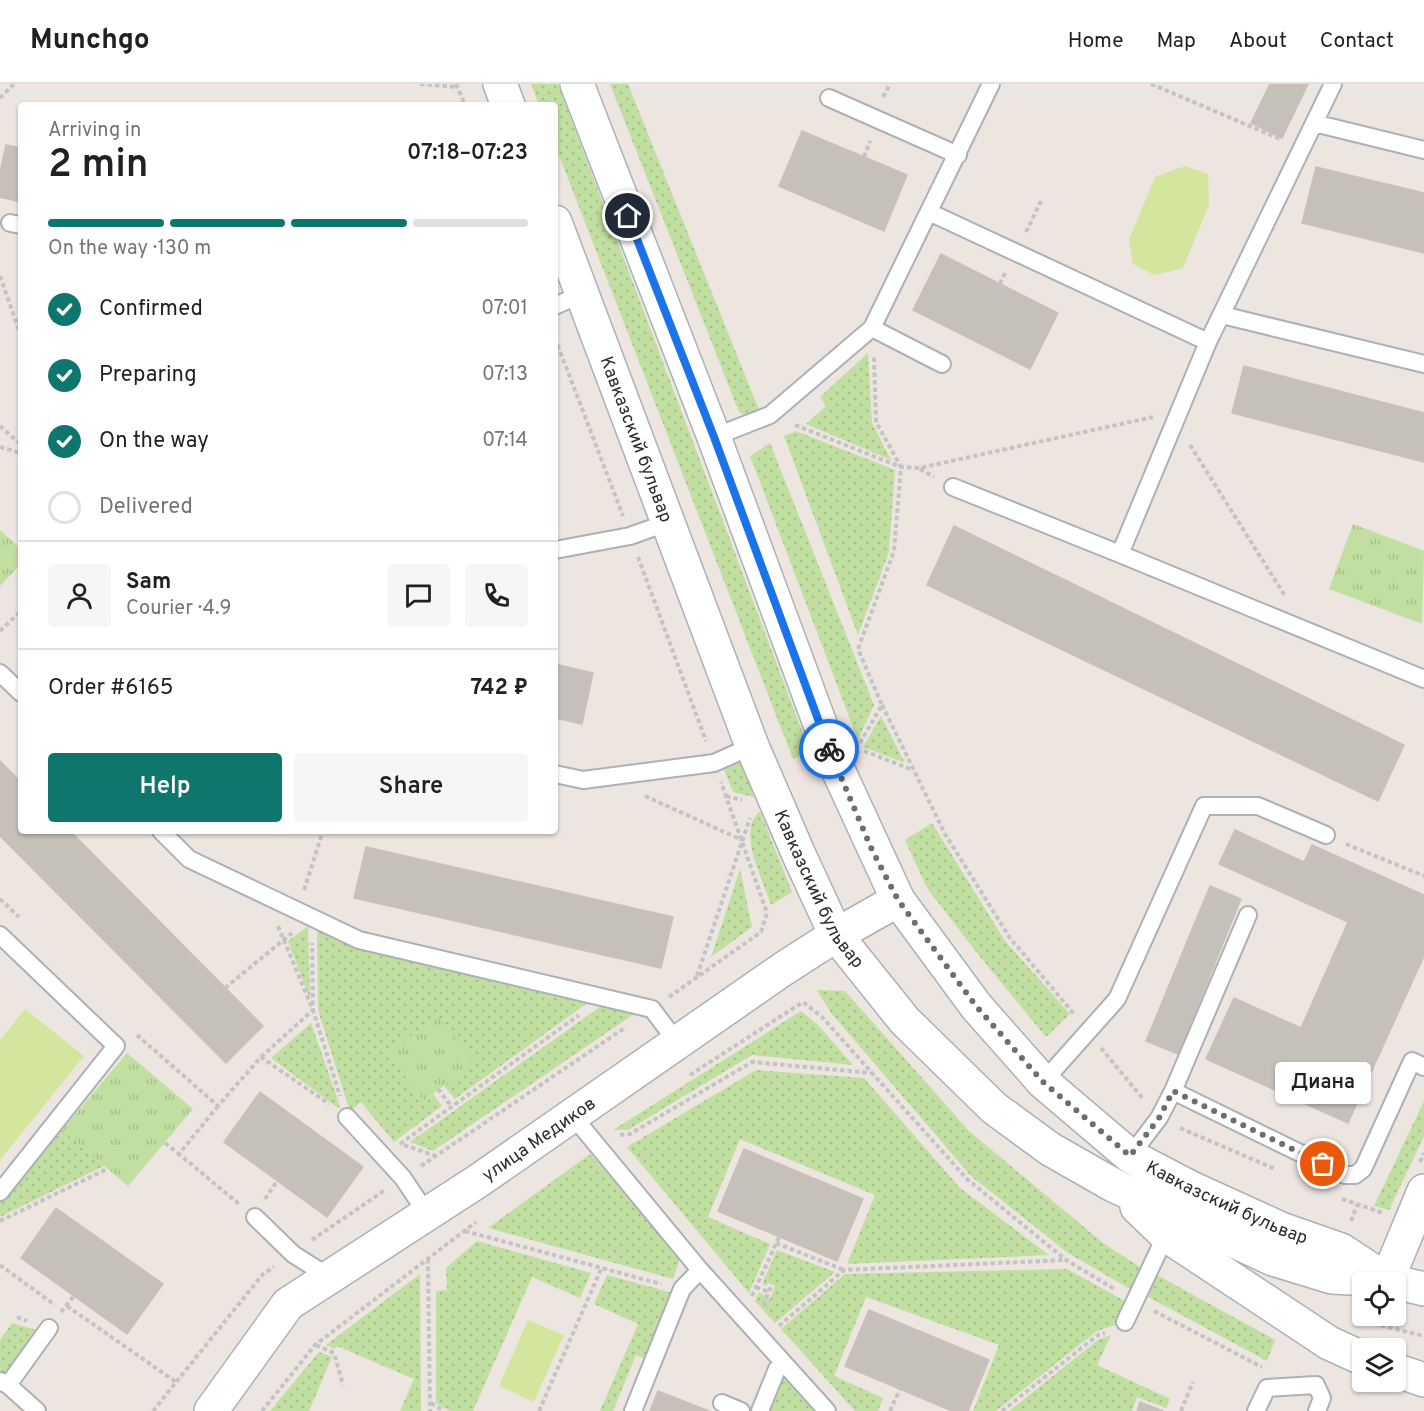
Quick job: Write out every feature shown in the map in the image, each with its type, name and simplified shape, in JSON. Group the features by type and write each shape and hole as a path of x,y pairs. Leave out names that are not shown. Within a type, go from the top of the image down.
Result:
{"main road":[{"path":"500,84 507,102"},
{"name":"Кавказский бульвар","path":"577,84 714,437 833,759 898,900 976,1006 1043,1082 1130,1156 1191,1188 1281,1229 1341,1250 1375,1272"},
{"name":"Кавказский бульвар","path":"558,238 569,299 669,522 752,746 836,935 905,1021 994,1108 1050,1149 1113,1185 1273,1259 1332,1277 1352,1278"},
{"name":"улица Медиков","path":"211,1411 288,1305 427,1214 676,1041 836,935 898,900"},
{"path":"1113,1185 1166,1235 1329,1343 1352,1353"},
{"path":"1390,1272 1424,1191"},
{"name":"Кавказский бульвар","path":"1406,1285 1424,1289"},
{"path":"1406,1374 1424,1380"}],"lane":[{"path":"714,437 770,415 877,330 929,212 991,84"},
{"path":"1120,554 1208,342 1333,84"},
{"path":"829,98 958,155"},
{"path":"1314,123 1424,150"},
{"path":"929,212 1208,342"},
{"path":"1222,315 1424,364"},
{"path":"877,330 942,364"},
{"path":"953,488 1424,679"},
{"path":"558,549 630,536 669,522"},
{"path":"0,673 18,690"},
{"path":"558,775 584,780 714,763 752,746"},
{"path":"1043,1082 1117,999 1204,806 1258,806 1326,835"},
{"path":"164,834 189,859 359,940 652,1009 676,1041"},
{"path":"1130,1156 1159,1118 1173,1091 1248,915"},
{"path":"0,1192 116,1046 2,942"},
{"path":"1173,1091 1344,1175 1355,1175 1363,1169 1412,1061 1424,1067"},
{"path":"572,1115 700,1270 826,1411"},
{"path":"347,1117 403,1178 427,1214"},
{"path":"255,1217 293,1254 329,1277"},
{"path":"1119,1326 1166,1235"},
{"path":"633,1411 682,1289 700,1270"},
{"path":"37,1411 4,1383 49,1328"},
{"path":"760,1411 777,1370 783,1363"},
{"path":"1257,1411 1267,1389 1316,1384 1322,1398 1317,1411"},
{"path":"722,1403 741,1411"}],"path":[{"path":"0,98 14,84"},
{"path":"420,84 457,86 464,102"},
{"path":"1151,84 1303,148"},
{"path":"0,276 18,327"},
{"path":"877,330 873,348 876,422 901,467 894,551 858,649 882,705 945,834 1010,938 1159,1118"},
{"path":"153,1411 263,1274 761,932 767,913 743,840 558,346"},
{"path":"795,425 901,467 919,468 1178,416 1306,630"},
{"path":"0,426 18,442"},
{"path":"0,447 18,452"},
{"path":"0,631 18,614"},
{"path":"882,705 857,749 914,770"},
{"path":"605,777 743,840"},
{"path":"697,977 751,812"},
{"path":"313,1010 305,914 322,834"},
{"path":"1326,835 1424,876"},
{"path":"266,896 313,1010 347,1117"},
{"path":"0,899 24,923"},
{"path":"225,988 283,939 305,914"},
{"path":"383,1156 603,997"},
{"path":"684,1079 803,1002 822,1017 967,1179 1066,1260 1124,1295"},
{"path":"179,1154 261,1057 313,1010"},
{"path":"130,1029 218,1106"},
{"path":"261,1057 347,1117"},
{"path":"610,1137 630,1134 752,1062 872,1073"},
{"path":"438,1089 452,1107"},
{"path":"165,1143 255,1217"},
{"path":"401,1144 436,1156"},
{"path":"0,1221 107,1169"},
{"path":"262,1411 315,1345 484,1217"},
{"path":"465,1231 682,1289"},
{"path":"743,1317 779,1236"},
{"path":"776,1243 844,1270 1066,1260"},
{"path":"428,1258 430,1411"},
{"path":"0,1265 62,1311"},
{"path":"539,1411 602,1267"},
{"path":"775,1330 844,1270"},
{"path":"756,1287 769,1292"},
{"path":"760,1313 771,1287"},
{"path":"67,1306 176,1382"},
{"path":"1144,1306 1285,1377 1296,1387"},
{"path":"1350,1317 1424,1336"},
{"path":"1002,1411 1098,1335 1119,1326"},
{"path":"315,1345 334,1353 343,1385"},
{"path":"1181,1411 1193,1382"},
{"path":"890,1411 900,1389"},
{"path":"430,1403 444,1411"}],"green space":[{"path":"531,84 558,84 810,752 793,759 558,153 558,102 538,102"},
{"path":"610,84 628,84 759,410 746,416 739,412"},
{"path":"1185,166 1208,174 1209,205 1183,268 1154,275 1133,264 1129,240 1155,177"},
{"path":"868,353 872,423 891,460 806,424 826,406 820,397"},
{"path":"796,431 895,470 889,552 858,635 784,436"},
{"path":"770,443 874,705 858,740 750,456"},
{"path":"1353,524 1424,551 1422,624 1329,589"},
{"path":"0,530 18,546 18,567 0,586"},
{"path":"881,716 905,763 863,747"},
{"path":"740,760 754,797 733,792 723,767"},
{"path":"760,811 792,892 771,905 751,843 750,831 753,820"},
{"path":"932,823 1005,941 1070,1014 1046,1037 927,888 905,840"},
{"path":"740,869 752,927 711,957"},
{"path":"308,926 310,999 288,941"},
{"path":"317,929 590,1001 455,1099 443,1085 473,1061 437,1016 425,1101 433,1094 442,1106 394,1142 361,1102 350,1112 318,1010"},
{"path":"817,990 845,991 969,1131 1103,1243 1140,1267 1130,1289 1068,1253 971,1176 831,1013"},
{"path":"604,1004 637,1012 433,1151 410,1142"},
{"path":"25,1009 84,1056 0,1160 0,1040"},
{"path":"801,1011 818,1025 853,1065 752,1055 628,1130 613,1130"},
{"path":"437,1015 474,1062 424,1101 388,1054"},
{"path":"311,1023 340,1106 338,1108 271,1058"},
{"path":"127,1053 193,1109 128,1186 62,1130"},
{"path":"756,1070 864,1078 960,1188 1049,1255 847,1264 875,1195 740,1139 708,1217 770,1244 749,1293 627,1147"},
{"path":"1424,1101 1424,1136 1389,1210 1374,1206"},
{"path":"59,1127 104,1166 0,1217 0,1201"},
{"path":"590,1154 681,1256 673,1279 488,1228"},
{"path":"477,1241 591,1273 580,1298 532,1277 473,1411 450,1411 436,1403 436,1291 447,1290 446,1268"},
{"path":"777,1250 835,1272 775,1323 755,1301 759,1292 770,1299 775,1286 768,1283 767,1286 762,1284"},
{"path":"1067,1269 1125,1301 1115,1325 1097,1331 996,1411 973,1411 999,1345 866,1297 834,1376 883,1398 878,1411 855,1411 781,1329 845,1274"},
{"path":"420,1274 421,1411 400,1411 414,1379 337,1346 335,1349 326,1345"},
{"path":"607,1275 673,1293 648,1360 636,1355 613,1411 600,1411 638,1324 594,1304"},
{"path":"1157,1275 1275,1340 1267,1361 1148,1297"},
{"path":"528,1320 564,1335 534,1402 499,1386"},
{"path":"12,1323 40,1331 7,1374 0,1371 0,1340"},
{"path":"1111,1335 1097,1365 1170,1399 1166,1408 1137,1397 1132,1411 1009,1411 1099,1339"},
{"path":"319,1352 332,1357 309,1411 270,1411"},
{"path":"782,1376 815,1411 767,1411"}],"building":[{"path":"1270,84 1308,84 1282,138 1251,123"},
{"path":"802,131 907,175 884,231 779,186"},
{"path":"6,145 18,147 18,201 0,197 0,173"},
{"path":"1316,167 1424,193 1424,253 1302,223"},
{"path":"941,254 1058,313 1030,369 913,310"},
{"path":"1244,366 1424,413 1424,462 1232,413"},
{"path":"954,526 1404,745 1378,801 927,585"},
{"path":"558,665 593,673 582,724 558,719"},
{"path":"0,761 18,779 18,834 73,834 263,1026 226,1063 0,836"},
{"path":"1235,830 1304,862 1312,845 1424,895 1424,956 1348,1123 1206,1059 1234,998 1301,1028 1348,922 1219,864"},
{"path":"366,847 673,917 661,968 354,898"},
{"path":"1210,886 1241,899 1178,1054 1146,1041"},
{"path":"260,1092 363,1167 327,1217 224,1142"},
{"path":"744,1149 863,1199 837,1261 718,1211"},
{"path":"56,1208 163,1284 127,1334 21,1258"},
{"path":"869,1310 989,1360 968,1411 952,1411 845,1366"},
{"path":"658,1391 709,1411 650,1411"},
{"path":"1140,1402 1163,1411 1137,1411"}],"way so far":[{"path":"829,749 872,850 898,900 976,1006 1043,1082 1130,1156 1159,1118 1173,1091 1323,1164"}],"place":[{"name":"Диана","path":"1323,1164"}],"route":[{"path":"628,216 714,437 829,749"}]}
